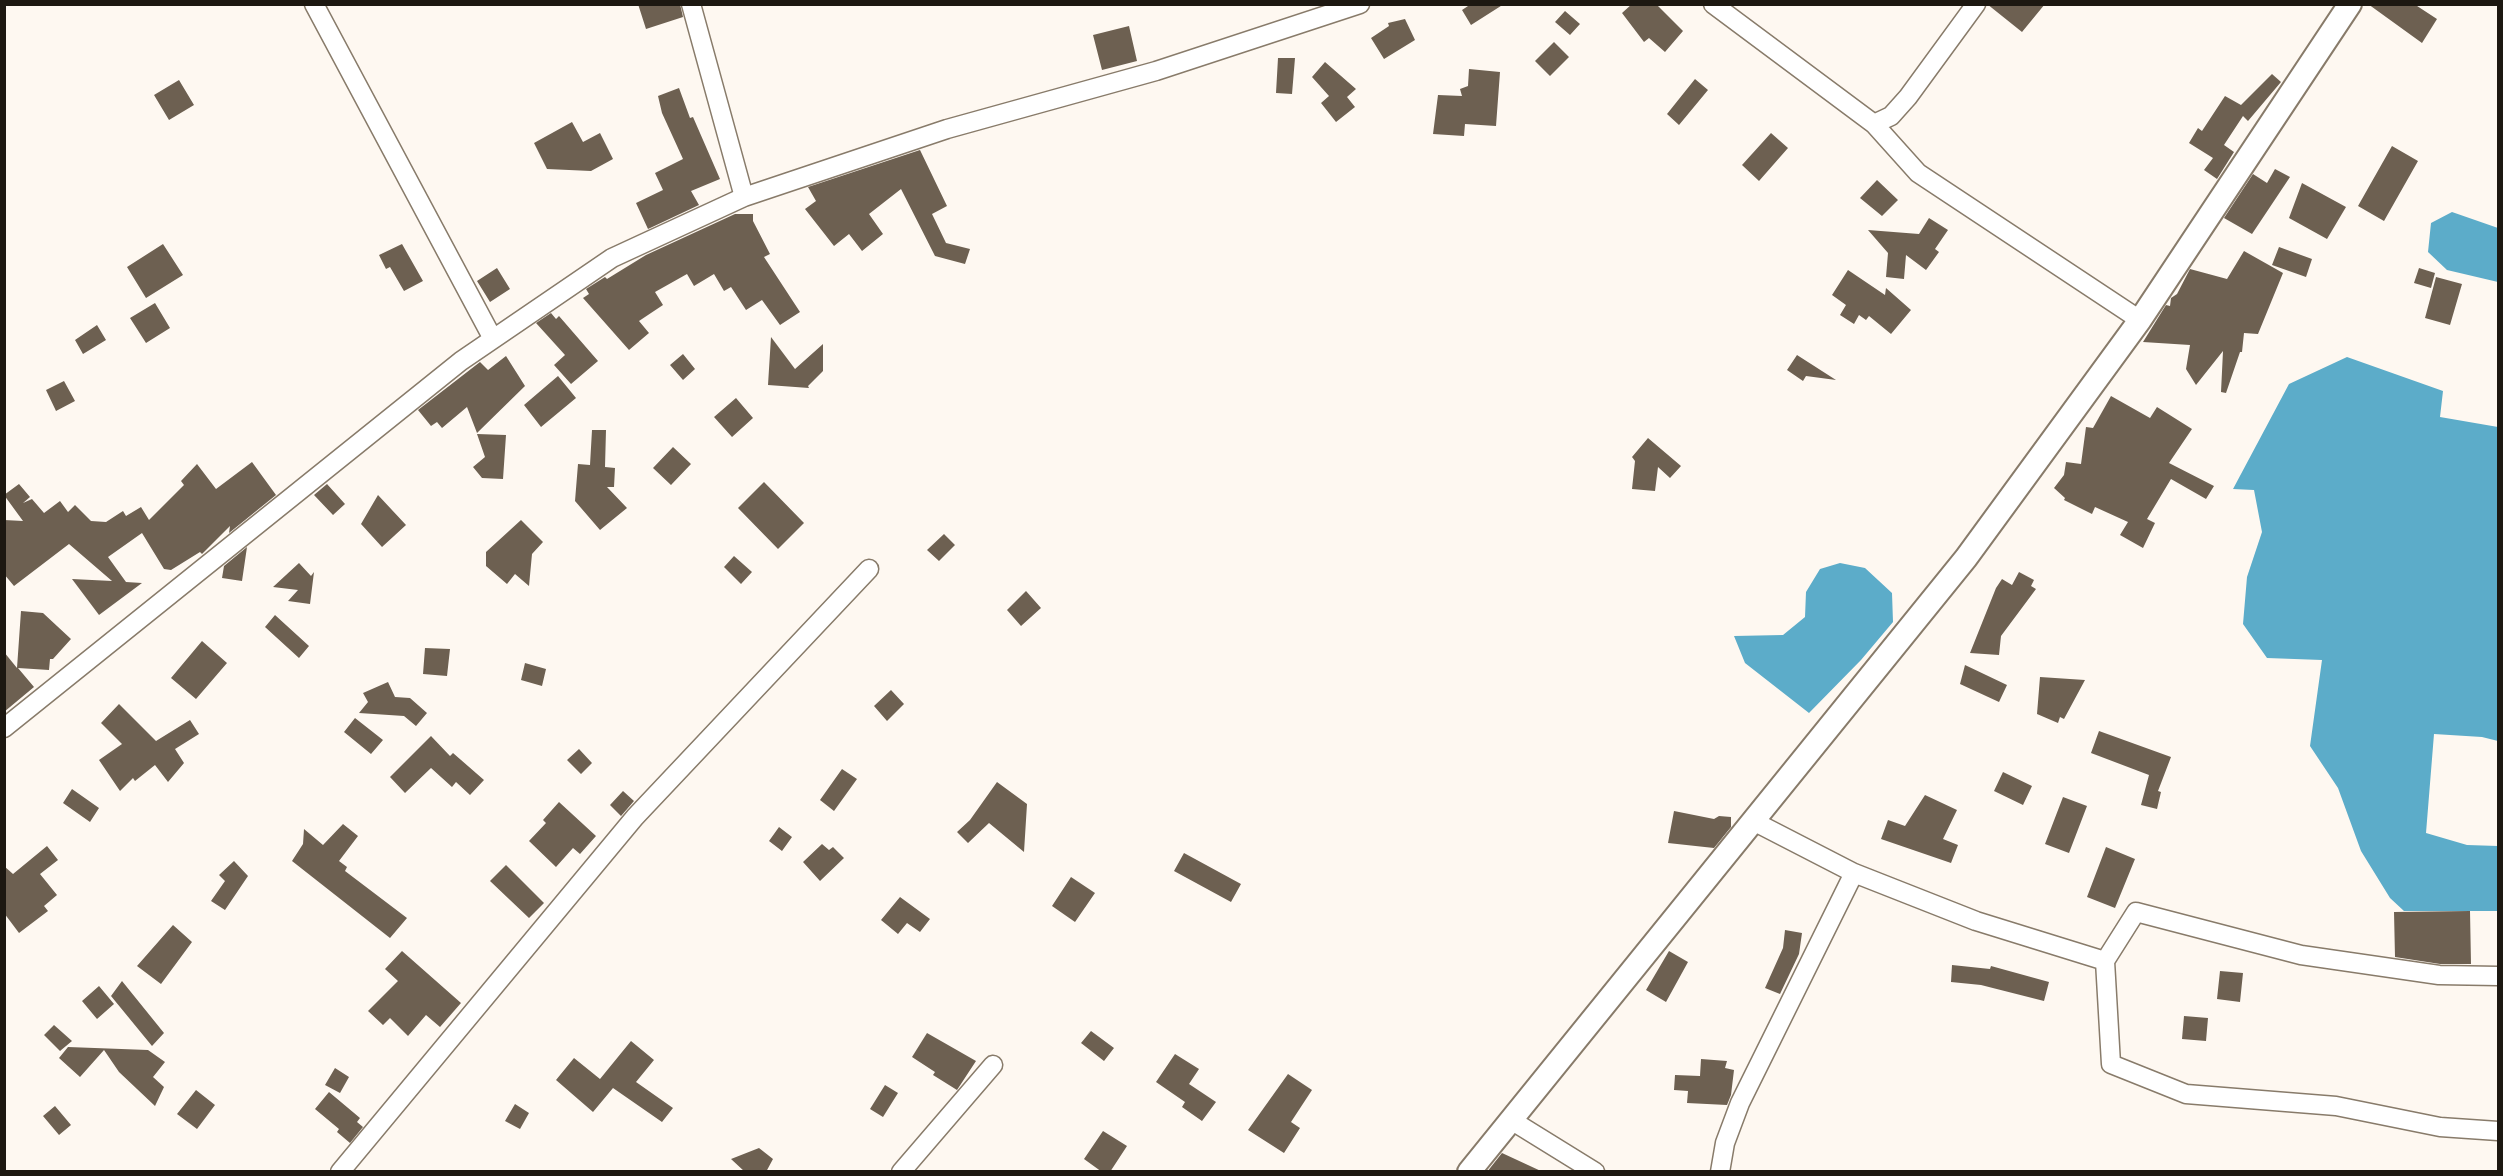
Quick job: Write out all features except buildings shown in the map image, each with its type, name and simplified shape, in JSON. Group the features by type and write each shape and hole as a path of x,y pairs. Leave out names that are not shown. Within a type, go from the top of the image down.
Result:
{"street":[{"path":"314,4 493,339"},
{"path":"691,4 744,197"},
{"path":"4,729 461,361 612,258 744,197 947,129 1156,71 1360,4"},
{"path":"1713,4 1874,124 1918,173 2140,320"},
{"path":"1874,124 1891,117 1976,4"},
{"path":"1469,1172 1966,558 2140,320 2350,4"},
{"path":"340,1172 635,817 869,569"},
{"path":"1753,821 1854,873 1976,921 2105,961"},
{"path":"1720,1172 1725,1143 1740,1103 1854,873"},
{"path":"2499,976 2439,975 2301,955 2136,912 2105,961 2110,1064 2186,1094 2336,1106 2440,1127 2499,1131"},
{"path":"901,1172 993,1065"},
{"path":"1511,1120 1595,1172"}],"water":[{"path":"2452,212 2498,228 2498,282 2447,270 2428,252 2431,223"},
{"path":"2347,357 2443,391 2440,417 2498,427 2498,741 2482,737 2434,734 2426,833 2467,845 2498,846 2498,911 2404,911 2390,898 2361,851 2338,788 2310,746 2322,660 2267,658 2243,624 2247,577 2262,532 2254,490 2233,489 2289,384"},
{"path":"1840,563 1865,568 1892,593 1893,622 1861,660 1809,713 1745,663 1734,636 1783,635 1805,617 1806,592 1820,569"}]}
